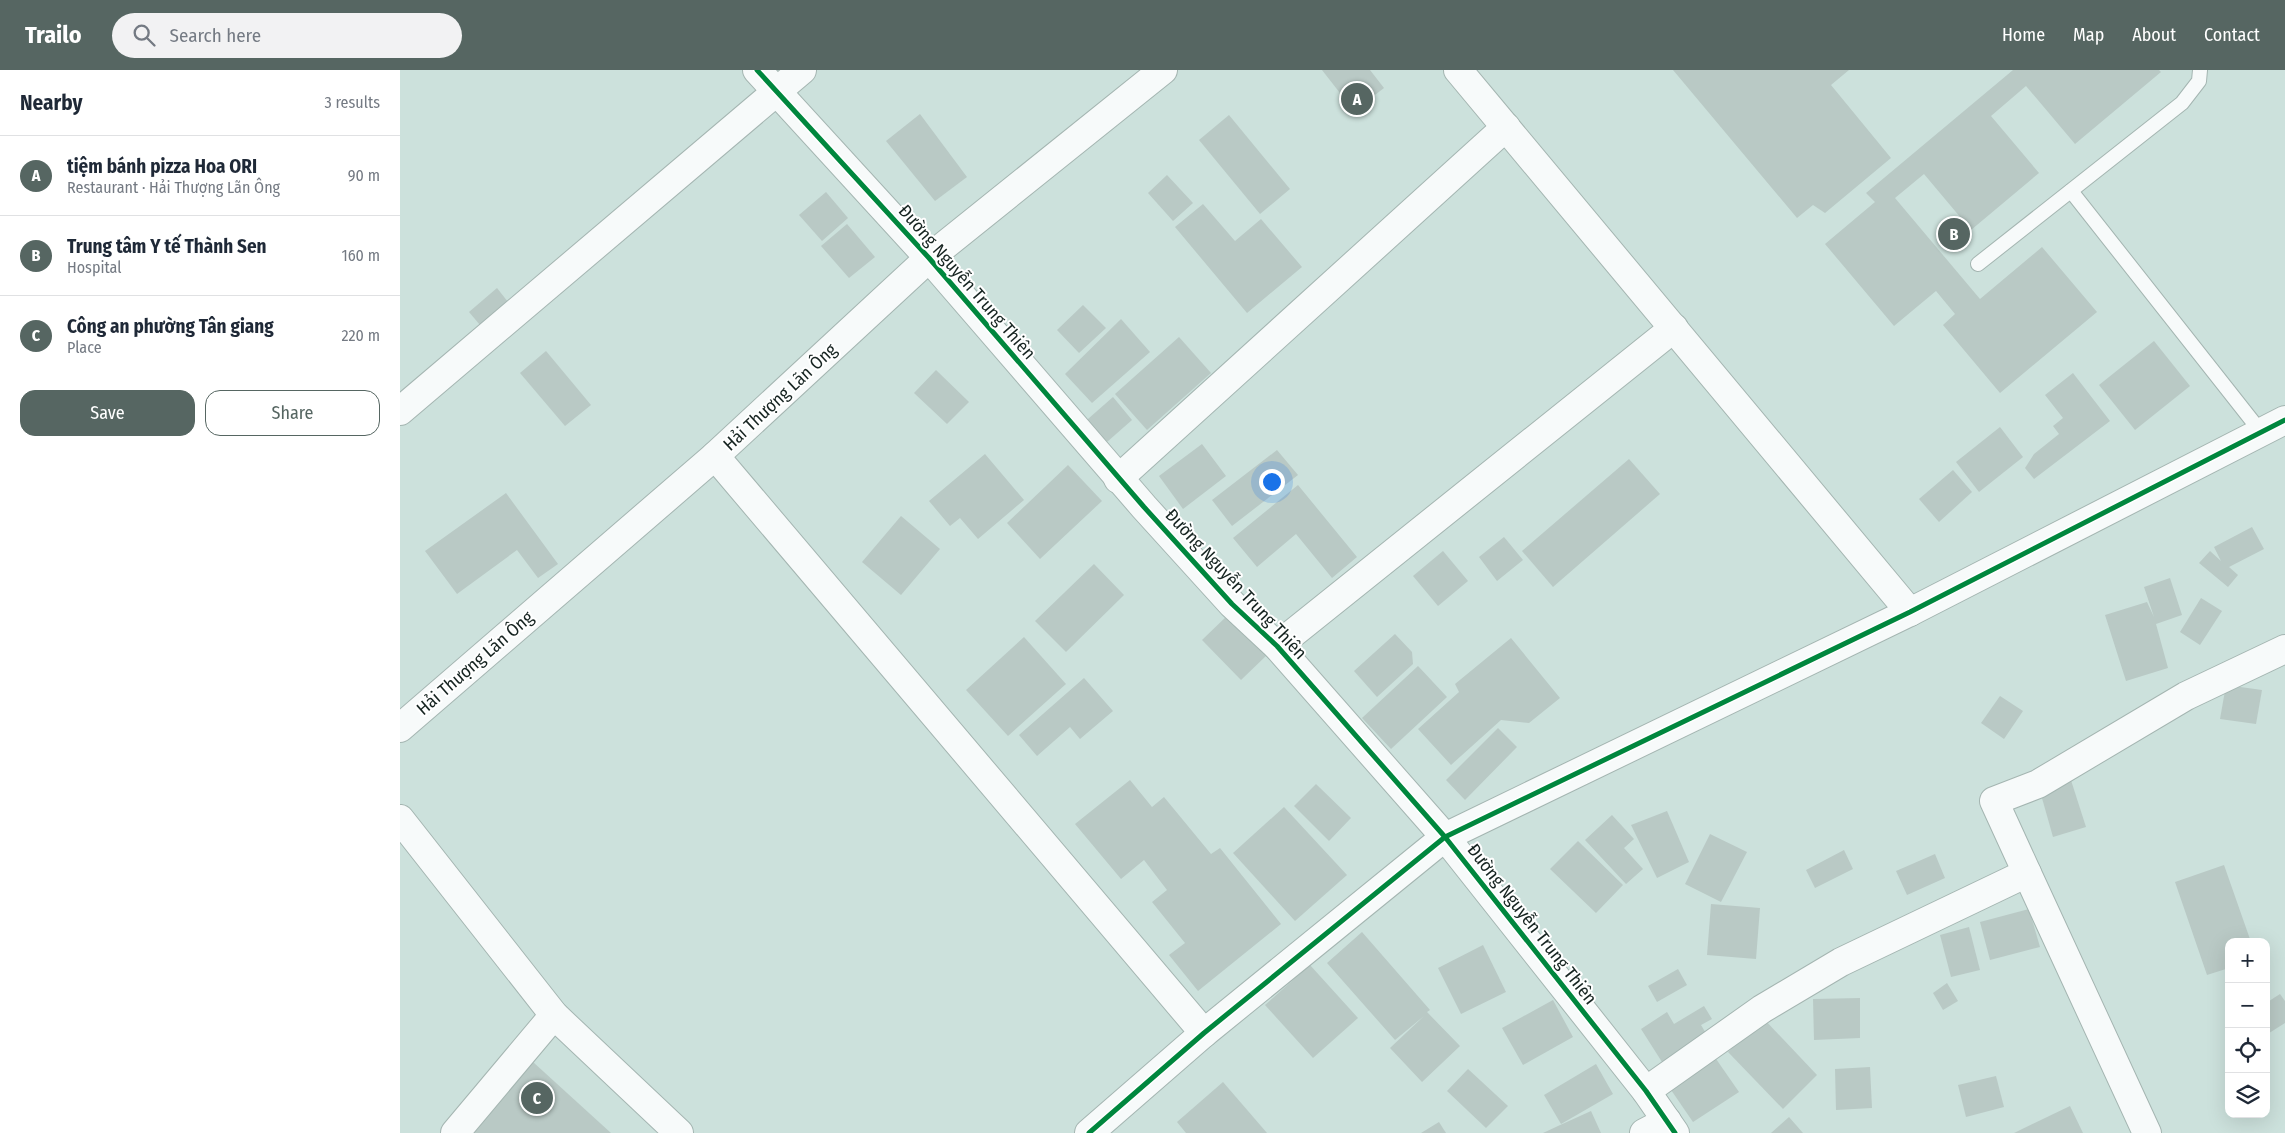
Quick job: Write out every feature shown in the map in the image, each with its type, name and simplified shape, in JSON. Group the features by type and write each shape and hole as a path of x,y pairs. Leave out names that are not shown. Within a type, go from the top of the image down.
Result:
{"street":[{"name":"Đường Nguyễn Trung Thiên","path":"757,70 929,258 1118,479 1232,604 1277,646 1446,837 1646,1091 1662,1129"},
{"path":"400,411 802,70"},
{"name":"Hải Thượng Lãn Ông","path":"400,728 715,456 929,258 1163,70"},
{"path":"1458,70 1910,612"},
{"path":"1118,479 1506,127"},
{"path":"1277,646 1674,328"},
{"path":"1089,1133 1204,1033 1446,837 1910,612 2285,420"},
{"path":"715,456 1204,1033"},
{"path":"2147,1133 1994,801 2038,784 2186,696 2285,648"},
{"path":"400,819 554,1015 679,1133"},
{"path":"1646,1091 1762,1009 1841,962 2027,873"},
{"path":"455,1133 554,1015"}],"lane":[{"path":"1978,264 2182,103 2199,82 2200,70"},
{"path":"2070,191 2261,432"}],"building":[{"path":"1322,70 1370,70 1384,88 1354,111"},
{"path":"1673,70 1849,70 1831,85 1891,158 1825,213 1813,205 1797,218"},
{"path":"2013,70 2159,70 2161,72 2075,144 2026,86 1991,116 2039,173 1971,230 1924,174 1895,198 1980,299 2042,247 2097,312 2000,393 1943,325 1955,314 1936,291 1894,326 1825,244 1875,202 1866,193"},
{"path":"920,114 967,177 935,201 886,141"},
{"path":"1229,115 1290,189 1260,214 1199,140"},
{"path":"1167,175 1193,203 1173,221 1148,193"},
{"path":"826,192 848,218 822,241 799,215"},
{"path":"1203,204 1235,241 1261,219 1302,267 1247,313 1175,227"},
{"path":"847,224 875,257 849,278 821,246"},
{"path":"497,288 508,302 480,325 469,312"},
{"path":"1083,305 1106,328 1079,353 1057,330"},
{"path":"1121,319 1150,352 1092,403 1065,374"},
{"path":"1179,337 1211,373 1147,430 1115,394"},
{"path":"2154,341 2190,386 2135,430 2099,385"},
{"path":"546,351 591,405 565,426 520,373"},
{"path":"936,370 969,402 947,424 914,393"},
{"path":"2073,373 2110,421 2034,479 2025,468 2034,454 2059,434 2053,426 2063,418 2045,395"},
{"path":"1113,397 1132,420 1099,449 1080,426"},
{"path":"2000,427 2023,457 1979,492 1956,462"},
{"path":"1202,444 1226,476 1183,509 1159,476"},
{"path":"1277,450 1298,475 1232,526 1212,500"},
{"path":"985,454 1024,500 978,539 960,518 950,526 929,501"},
{"path":"1629,459 1660,494 1553,587 1522,551"},
{"path":"1068,465 1102,501 1040,559 1007,523"},
{"path":"1953,470 1972,492 1939,522 1919,499"},
{"path":"1298,485 1357,557 1332,578 1296,534 1257,567 1233,538"},
{"path":"506,493 558,564 538,578 517,550 457,594 425,551"},
{"path":"901,516 940,549 901,595 862,562"},
{"path":"2252,527 2264,549 2229,567 2238,575 2228,587 2199,563 2210,551 2221,561 2214,547"},
{"path":"1504,537 1523,560 1497,581 1479,557"},
{"path":"1443,551 1468,581 1438,606 1413,576"},
{"path":"1094,564 1124,595 1066,652 1035,621"},
{"path":"2170,578 2182,615 2156,624 2168,668 2126,681 2105,615 2147,602 2154,617 2144,587"},
{"path":"2201,598 2222,611 2200,645 2180,632"},
{"path":"1229,614 1268,654 1241,680 1202,640"},
{"path":"1395,634 1412,652 1413,664 1377,697 1354,671"},
{"path":"1024,637 1066,684 1008,736 966,690"},
{"path":"1511,638 1560,698 1529,723 1501,720 1451,765 1418,729 1459,692 1455,684"},
{"path":"1418,666 1447,697 1391,749 1362,718"},
{"path":"1084,678 1113,711 1080,739 1070,727 1037,756 1019,735"},
{"path":"2226,685 2262,690 2256,724 2220,719"},
{"path":"2000,696 2023,711 2004,739 1981,723"},
{"path":"1498,728 1517,747 1465,800 1446,780"},
{"path":"2069,774 2086,827 2053,837 2038,784"},
{"path":"1130,780 1152,807 1164,797 1211,854 1220,848 1281,924 1198,991 1169,955 1185,943 1152,902 1167,890 1144,860 1121,879 1075,824"},
{"path":"1316,784 1351,818 1329,841 1294,806"},
{"path":"1284,807 1347,875 1295,921 1233,853"},
{"path":"1667,811 1689,862 1657,878 1631,825"},
{"path":"1612,815 1634,839 1624,848 1643,869 1626,884 1585,840"},
{"path":"1710,834 1747,852 1721,902 1685,884"},
{"path":"1578,841 1623,885 1596,913 1550,869"},
{"path":"1844,850 1853,869 1815,888 1806,870"},
{"path":"1935,854 1945,878 1907,895 1896,871"},
{"path":"2224,865 2250,938 2225,938 2225,969 2207,975 2175,882"},
{"path":"1711,904 1760,908 1756,959 1707,955"},
{"path":"2029,909 2040,947 1990,960 1980,922"},
{"path":"1969,927 1980,970 1951,977 1940,935"},
{"path":"1362,932 1430,1010 1427,1012 1460,1046 1422,1082 1390,1048 1424,1016 1395,1040 1327,963"},
{"path":"1483,945 1506,992 1461,1014 1438,968"},
{"path":"1310,965 1358,1018 1313,1058 1265,1005"},
{"path":"1678,969 1687,985 1657,1002 1648,986"},
{"path":"1947,983 1958,1001 1943,1010 1933,993"},
{"path":"2280,994 2285,1001 2285,1023 2270,1032 2270,1028 2270,1000"},
{"path":"1860,998 1860,1038 1814,1040 1813,999"},
{"path":"1553,1000 1573,1037 1523,1065 1502,1028"},
{"path":"1704,1006 1712,1019 1701,1025 1710,1040 1669,1073 1641,1029 1667,1012 1674,1024"},
{"path":"1763,1018 1817,1075 1783,1109 1728,1052"},
{"path":"1714,1056 1739,1092 1693,1122 1669,1087"},
{"path":"533,1062 611,1133 469,1133"},
{"path":"1596,1064 1613,1094 1561,1124 1544,1095"},
{"path":"1870,1067 1872,1108 1836,1110 1835,1069"},
{"path":"1468,1069 1508,1106 1486,1128 1447,1091"},
{"path":"1996,1076 2004,1107 1966,1117 1958,1085"},
{"path":"1223,1082 1267,1133 1186,1133 1177,1122"},
{"path":"2070,1106 2083,1133 2014,1133"},
{"path":"1591,1111 1601,1133 1543,1133 1558,1126"},
{"path":"1789,1117 1803,1133 1771,1133"},
{"path":"1439,1122 1446,1133 1421,1133"}],"cycle path":[{"path":"757,70 929,258 1144,507 1232,604 1277,646 1445,837 1646,1091 1675,1133"},
{"path":"1089,1133 1204,1033 1445,837 1910,612 2285,420"}],"place":[{"name":"tiệm bánh pizza Hoa ORI","path":"1357,99"},
{"name":"Trung tâm Y tế Thành Sen","path":"1954,234"},
{"name":"Công an phường Tân giang","path":"537,1098"}]}
